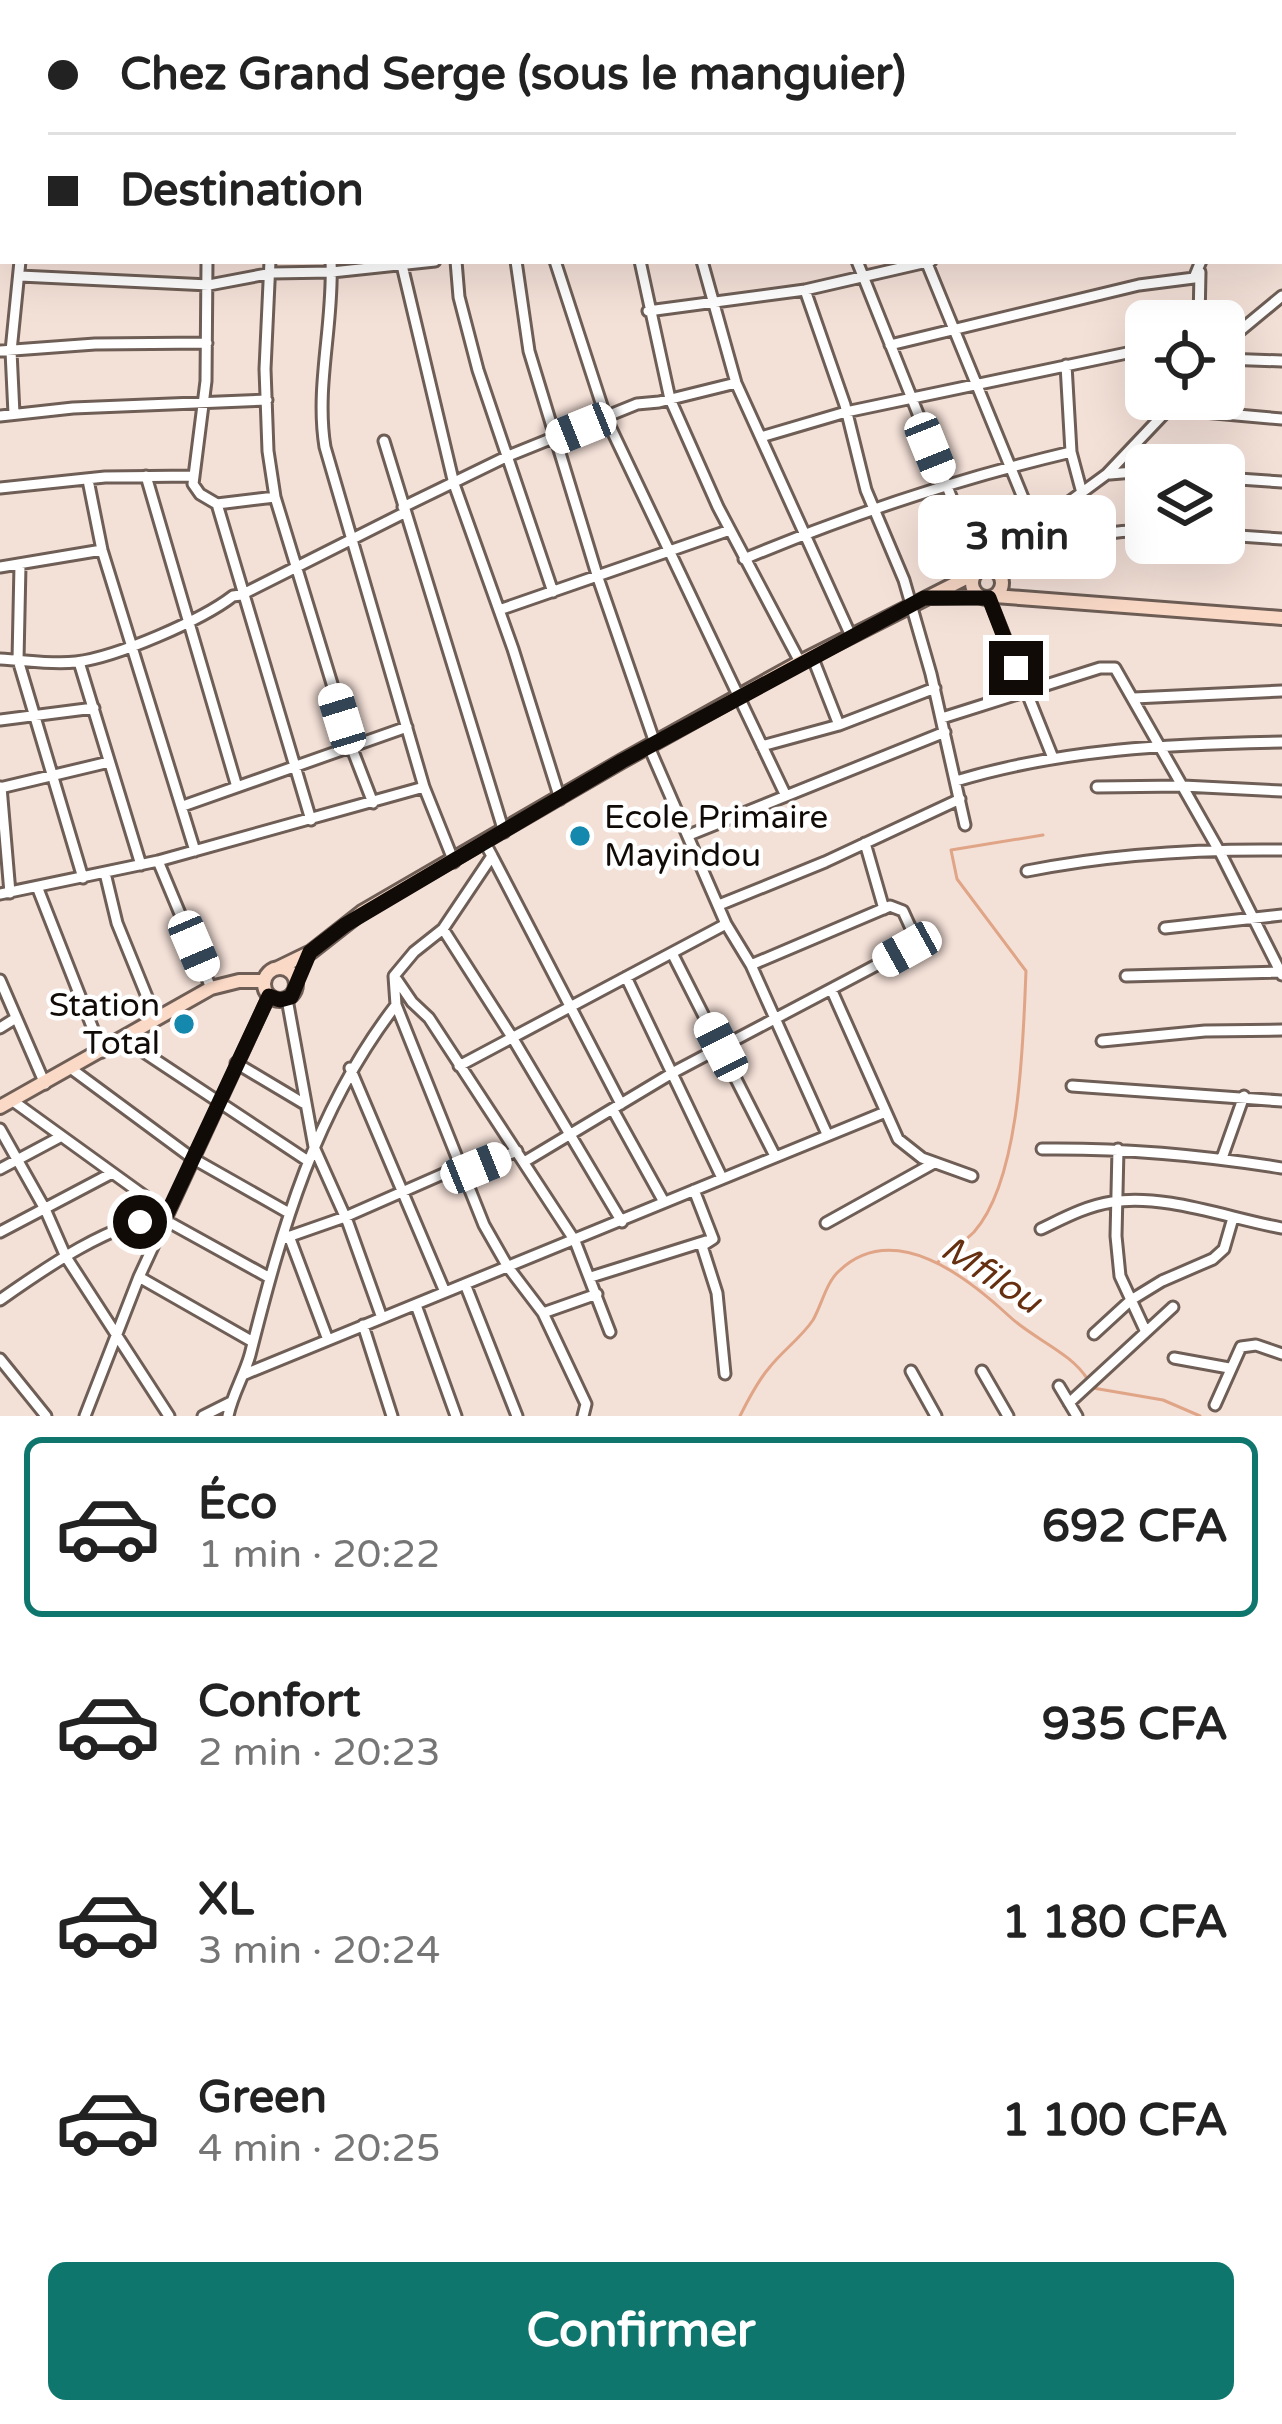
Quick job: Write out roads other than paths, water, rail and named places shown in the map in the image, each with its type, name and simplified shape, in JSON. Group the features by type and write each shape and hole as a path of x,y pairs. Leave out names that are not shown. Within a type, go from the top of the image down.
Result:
{"street":[{"path":"14,414 5,351 20,264"},
{"path":"112,277 114,264"},
{"path":"207,264 204,401 195,489 217,504 310,820"},
{"path":"20,276 209,285 271,267 401,264 454,484 560,800"},
{"path":"457,264 459,297 478,370 554,592"},
{"path":"516,264 529,351 652,745 726,923 751,964 827,1134"},
{"path":"556,264 606,418 786,796"},
{"path":"640,264 670,400 744,559 806,659 839,724"},
{"path":"703,264 736,383 850,636"},
{"path":"858,264 944,485 1001,588 988,596"},
{"path":"648,311 805,290 914,264"},
{"path":"929,264 952,331 1035,527"},
{"path":"890,345 1139,285 1182,282 1194,278 1199,264"},
{"path":"1199,300 1200,264"},
{"path":"332,266 331,334 320,414 424,787 454,862"},
{"path":"271,267 267,400 275,497 373,803"},
{"path":"0,290 16,290"},
{"path":"805,290 873,506 917,601 965,825"},
{"path":"1245,328 1279,301"},
{"path":"5,351 207,343"},
{"path":"761,437 846,412 1125,353"},
{"path":"1245,360 1282,361"},
{"path":"1066,365 1072,452 1082,493"},
{"path":"0,659 79,662 132,644 190,622 204,610 508,456 637,404 736,383"},
{"path":"0,416 267,400"},
{"path":"1245,414 1282,419"},
{"path":"1053,758 988,596 972,583 1035,527 1107,474 1159,420"},
{"path":"384,441 504,832"},
{"path":"744,559 873,506 1072,452"},
{"path":"1107,474 1125,473"},
{"path":"146,476 237,788"},
{"path":"0,488 193,476"},
{"path":"1245,479 1282,482"},
{"path":"88,480 102,550 195,851"},
{"path":"217,504 275,497"},
{"path":"499,610 669,555 730,530"},
{"path":"583,1416 586,1404 543,1313 484,1225 396,1005 394,976 442,929 504,832 652,745 917,601 1071,542 1125,531"},
{"path":"1245,537 1282,538"},
{"path":"0,567 102,550"},
{"path":"20,565 18,660 83,878"},
{"path":"989,572 1049,601"},
{"path":"917,601 988,596 1282,618"},
{"path":"79,662 141,865"},
{"path":"942,718 1108,666 1120,673 1282,973 1126,976"},
{"path":"762,746 839,724 934,688"},
{"path":"1134,698 1282,691"},
{"path":"0,720 94,708"},
{"path":"183,806 407,727"},
{"path":"689,835 945,731"},
{"path":"956,781 1053,758 1160,745 1282,742"},
{"path":"110,762 1,788 5,893 158,861 424,787"},
{"path":"1096,787 1282,790"},
{"path":"719,905 960,799"},
{"path":"865,843 884,909"},
{"path":"1027,871 1217,848 1282,850"},
{"path":"85,1416 116,1331 269,996 264,981 269,972 310,952 362,912 454,862 489,849"},
{"path":"489,849 664,1202"},
{"path":"158,861 211,988"},
{"path":"105,873 117,923 156,1019"},
{"path":"38,889 102,1052"},
{"path":"524,1162 674,1072 832,991 913,942 914,935 896,906 751,964"},
{"path":"1166,928 1282,915"},
{"path":"459,1066 726,923"},
{"path":"442,929 622,1222"},
{"path":"291,993 310,952"},
{"path":"673,952 775,1156"},
{"path":"278,968 292,974 303,1103 314,1148 382,1318"},
{"path":"394,976 429,1018 575,1241 610,1332"},
{"path":"626,976 722,1178"},
{"path":"0,980 45,1084"},
{"path":"7,1104 211,988 264,981"},
{"path":"832,991 898,1139 934,1163 972,1176"},
{"path":"269,996 291,993"},
{"path":"228,1416 245,1374 308,1161 350,1068 396,1005"},
{"path":"0,1028 16,1018"},
{"path":"1102,1041 1205,1030 1282,1030"},
{"path":"124,1040 308,1161"},
{"path":"236,1063 303,1103"},
{"path":"350,1068 445,1292"},
{"path":"73,1070 192,1159 289,1213"},
{"path":"1072,1087 1282,1101"},
{"path":"1222,1158 1244,1096"},
{"path":"7,1104 112,1173 166,1217 270,1278"},
{"path":"245,1374 883,1113"},
{"path":"0,1129 45,1208 66,1257 169,1416"},
{"path":"0,1169 60,1137"},
{"path":"1042,1149 1118,1149 1282,1168"},
{"path":"1118,1149 1120,1276 1145,1330"},
{"path":"285,1237 345,1217 443,1174 463,1172 518,1151"},
{"path":"826,1223 934,1163"},
{"path":"0,1232 112,1173"},
{"path":"694,1190 713,1239"},
{"path":"1041,1229 1081,1210 1117,1201 1181,1206 1282,1228"},
{"path":"0,1300 66,1257 140,1222 166,1217"},
{"path":"1094,1334 1131,1300 1224,1250 1233,1218"},
{"path":"285,1237 328,1340"},
{"path":"591,1277 713,1239"},
{"path":"713,1239 702,1246 717,1293 725,1374"},
{"path":"140,1277 253,1342"},
{"path":"465,1285 517,1416"},
{"path":"543,1313 597,1294"},
{"path":"416,1305 456,1416"},
{"path":"1069,1403 1172,1307"},
{"path":"363,1325 392,1416"},
{"path":"1215,1406 1229,1368 1246,1345 1282,1354"},
{"path":"1174,1358 1229,1368"},
{"path":"0,1359 46,1416"},
{"path":"911,1371 936,1416"},
{"path":"982,1371 1008,1416"},
{"path":"0,1390 12,1376"},
{"path":"1059,1386 1076,1416"},
{"path":"203,1416 231,1402"}],"waterway":[{"path":"938,1262 974,1232 1002,1179 1017,1108 1026,971 957,879 951,850 1043,835"},
{"name":"Mfilou","path":"740,1416 765,1373 813,1320 839,1271 860,1256 883,1251 906,1252 951,1271 1072,1361 1088,1380"},
{"name":"Mfilou","path":"1093,1388 1163,1400 1200,1416"}],"place":[{"name":"Ecole Primaire Mayindou","path":"580,836"},
{"name":"Station Total","path":"184,1024"}]}
